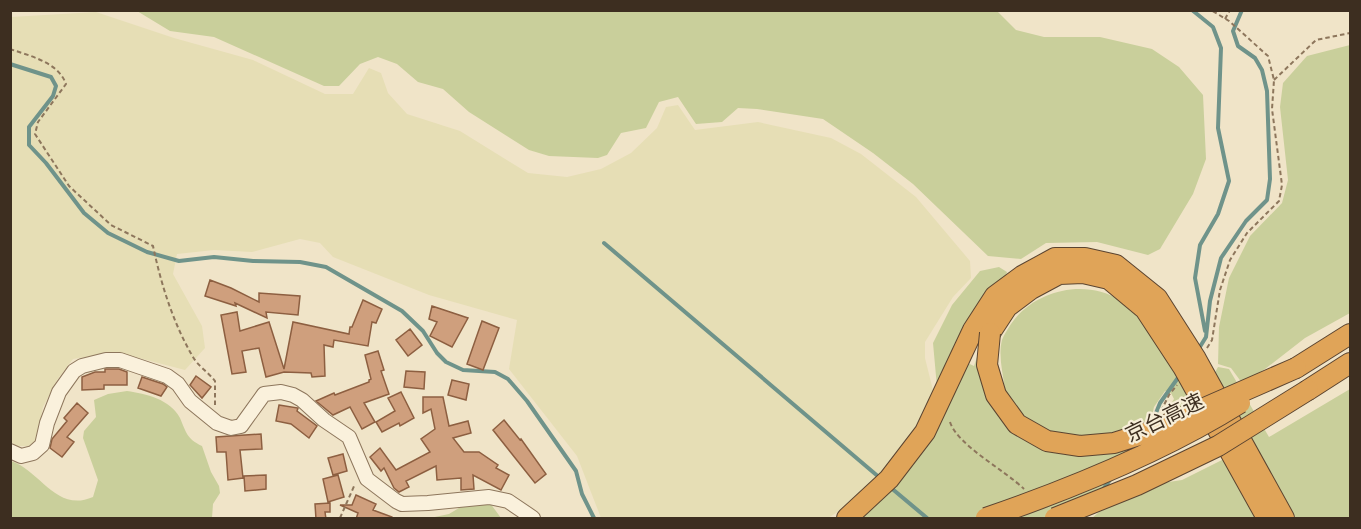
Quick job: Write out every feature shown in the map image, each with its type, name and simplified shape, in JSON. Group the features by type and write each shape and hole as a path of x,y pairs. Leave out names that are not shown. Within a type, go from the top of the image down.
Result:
{"highway":[{"path":"847,519 889,479 925,432 981,332 995,296 1022,276 1055,258 1085,258 1116,265 1157,298 1196,359 1284,519"},
{"path":"981,332 1007,307 1031,289 1059,274 1083,273 1109,279 1145,309 1182,367 1267,519"},
{"path":"981,332 987,365 996,395 1017,424 1047,441 1080,446 1114,443 1152,430 1296,368"},
{"name":"京台高速","path":"986,519 1112,468 1206,424 1350,334"},
{"path":"1055,519 1137,485 1218,446 1350,363"}],"street":[{"path":"10,451 21,456 33,453 42,445 47,423 59,392 74,371 93,362 120,360 167,376 178,384 190,402 218,423 231,428 241,426 264,394 281,392 293,395 324,420 349,436 367,479 402,504 489,497 508,501 533,519"}],"path":[{"path":"1202,354 1212,340 1220,290 1230,260 1247,233 1279,201 1282,185 1272,109 1274,80 1268,56 1211,10"},
{"path":"1225,19 1230,10"},
{"path":"1274,80 1316,40 1350,33"},
{"path":"10,49 40,59 63,76 66,84 38,122 35,134 69,186 111,225 153,246 159,276 176,323 194,360 215,381 215,410"},
{"path":"1161,411 1169,395 1182,379"},
{"path":"950,422 961,438 1012,477 1029,497"},
{"path":"340,519 362,468"}],"shaded area":[{"path":"96,12 174,38 253,60 325,94 353,94 369,68 381,73 388,93 407,114 460,131 528,173 567,177 601,169 631,153 657,128 666,107 678,105 695,130 758,122 831,138 861,154 916,197 970,261 971,278 953,297 925,342 925,358 933,390 919,422 885,470 841,510 828,518 601,518 577,456 509,369 517,320 429,295 333,257 320,243 300,239 252,252 214,250 177,254 173,274 202,326 205,348 185,370 116,352 73,359 57,380 43,407 36,441 28,446 17,446 11,442 11,17"}],"green space":[{"path":"137,11 997,11 1016,30 1044,37 1100,37 1152,49 1179,67 1203,95 1206,159 1193,194 1160,249 1148,255 1097,242 1046,243 1021,259 988,256 913,184 823,119 738,108 722,122 696,124 678,97 659,102 646,128 621,133 607,155 598,158 549,156 529,150 469,112 443,89 418,82 397,64 378,57 360,64 339,86 324,86 214,37 170,31"},
{"path":"1350,45 1350,313 1305,338 1265,369 1242,383 1231,368 1218,364 1219,327 1229,278 1250,236 1282,203 1288,180 1280,107 1283,83 1307,56"},
{"path":"999,267 1007,272 1005,280 955,357 974,366 982,342 991,393 1005,390 1001,346 1011,324 1021,312 1046,296 1076,289 1106,293 1132,309 1153,334 1171,362 1193,404 1166,416 1174,399 1171,393 1165,391 1154,407 1150,424 1080,518 855,518 922,429 937,387 933,343 952,305 980,271"},
{"path":"1218,367 1229,369 1269,437 1350,389 1350,518 1292,518 1213,376"},
{"path":"127,391 149,396 170,406 180,418 190,438 202,446 220,493 213,504 212,518 11,518 11,461 22,466 49,489 69,500 93,497 98,480 83,438 84,431 96,417 94,400 108,394"},
{"path":"1224,459 1258,518 1092,518 1149,485 1182,480"},
{"path":"469,502 490,503 501,518 430,518 449,514"}],"building":[{"path":"210,280 259,302 259,293 300,296 298,315 266,312 267,318 235,303 236,306 205,296"},
{"path":"363,300 382,309 376,323 372,322 368,346 334,340 333,347 324,345 325,376 312,377 311,373 284,372 266,377 259,348 242,351 246,372 232,374 221,315 237,312 240,331 269,322 284,369 293,322 349,334"},
{"path":"432,306 468,318 452,347 430,336 437,322 429,319"},
{"path":"482,321 499,328 483,370 467,364"},
{"path":"410,329 422,345 408,356 396,340"},
{"path":"378,351 384,370 381,371 389,394 364,403 375,422 362,429 350,407 333,415 316,401 369,382 371,379 365,355"},
{"path":"105,369 119,369 127,372 127,385 104,385 104,389 82,390 82,377 95,372 105,372"},
{"path":"406,371 425,372 424,389 404,387"},
{"path":"196,376 211,387 202,398 190,385"},
{"path":"142,377 167,387 161,396 138,388"},
{"path":"452,380 469,384 466,400 448,395"},
{"path":"401,392 414,418 382,432 376,422 395,411 388,398"},
{"path":"423,397 443,397 449,426 468,421 471,433 453,438 464,452 479,452 498,465 496,468 509,475 501,490 473,475 474,489 461,490 461,478 437,480 436,466 406,481 409,487 399,492 394,488 384,468 381,471 370,457 380,448 396,470 430,452 421,439 435,429 431,409 423,413"},
{"path":"77,403 88,413 67,437 74,442 62,457 50,448 52,439 67,421 64,418"},
{"path":"279,405 298,408 297,411 317,426 309,438 291,424 276,421"},
{"path":"504,420 546,474 535,483 493,430"},
{"path":"261,434 262,449 240,450 243,478 228,480 226,452 217,452 216,437"},
{"path":"343,454 347,471 333,475 328,458"},
{"path":"266,475 266,489 245,491 244,476"},
{"path":"338,475 344,497 328,502 323,479"},
{"path":"356,495 376,504 373,510 392,517 392,519 356,519 358,513 340,505 352,505"},
{"path":"330,503 330,512 325,512 326,519 316,519 315,504"}],"waterway":[{"path":"1192,10 1213,27 1221,48 1218,128 1229,181 1218,214 1200,245 1195,278 1205,331"},
{"path":"1198,350 1206,337 1210,301 1221,258 1246,221 1267,200 1270,179 1267,91 1262,70 1255,58 1238,46 1233,31 1242,10"},
{"path":"10,64 51,77 56,86 53,96 29,127 29,145 46,163 84,213 108,233 147,252 179,261 214,257 300,262 326,267 402,311 423,331 437,353 446,362 463,370 495,372 508,379 527,401 576,471 582,494 594,518"},
{"path":"604,243 880,478"},
{"path":"1152,423 1160,403 1180,375"},
{"path":"1102,491 1112,477"},
{"path":"890,487 927,518"}]}
